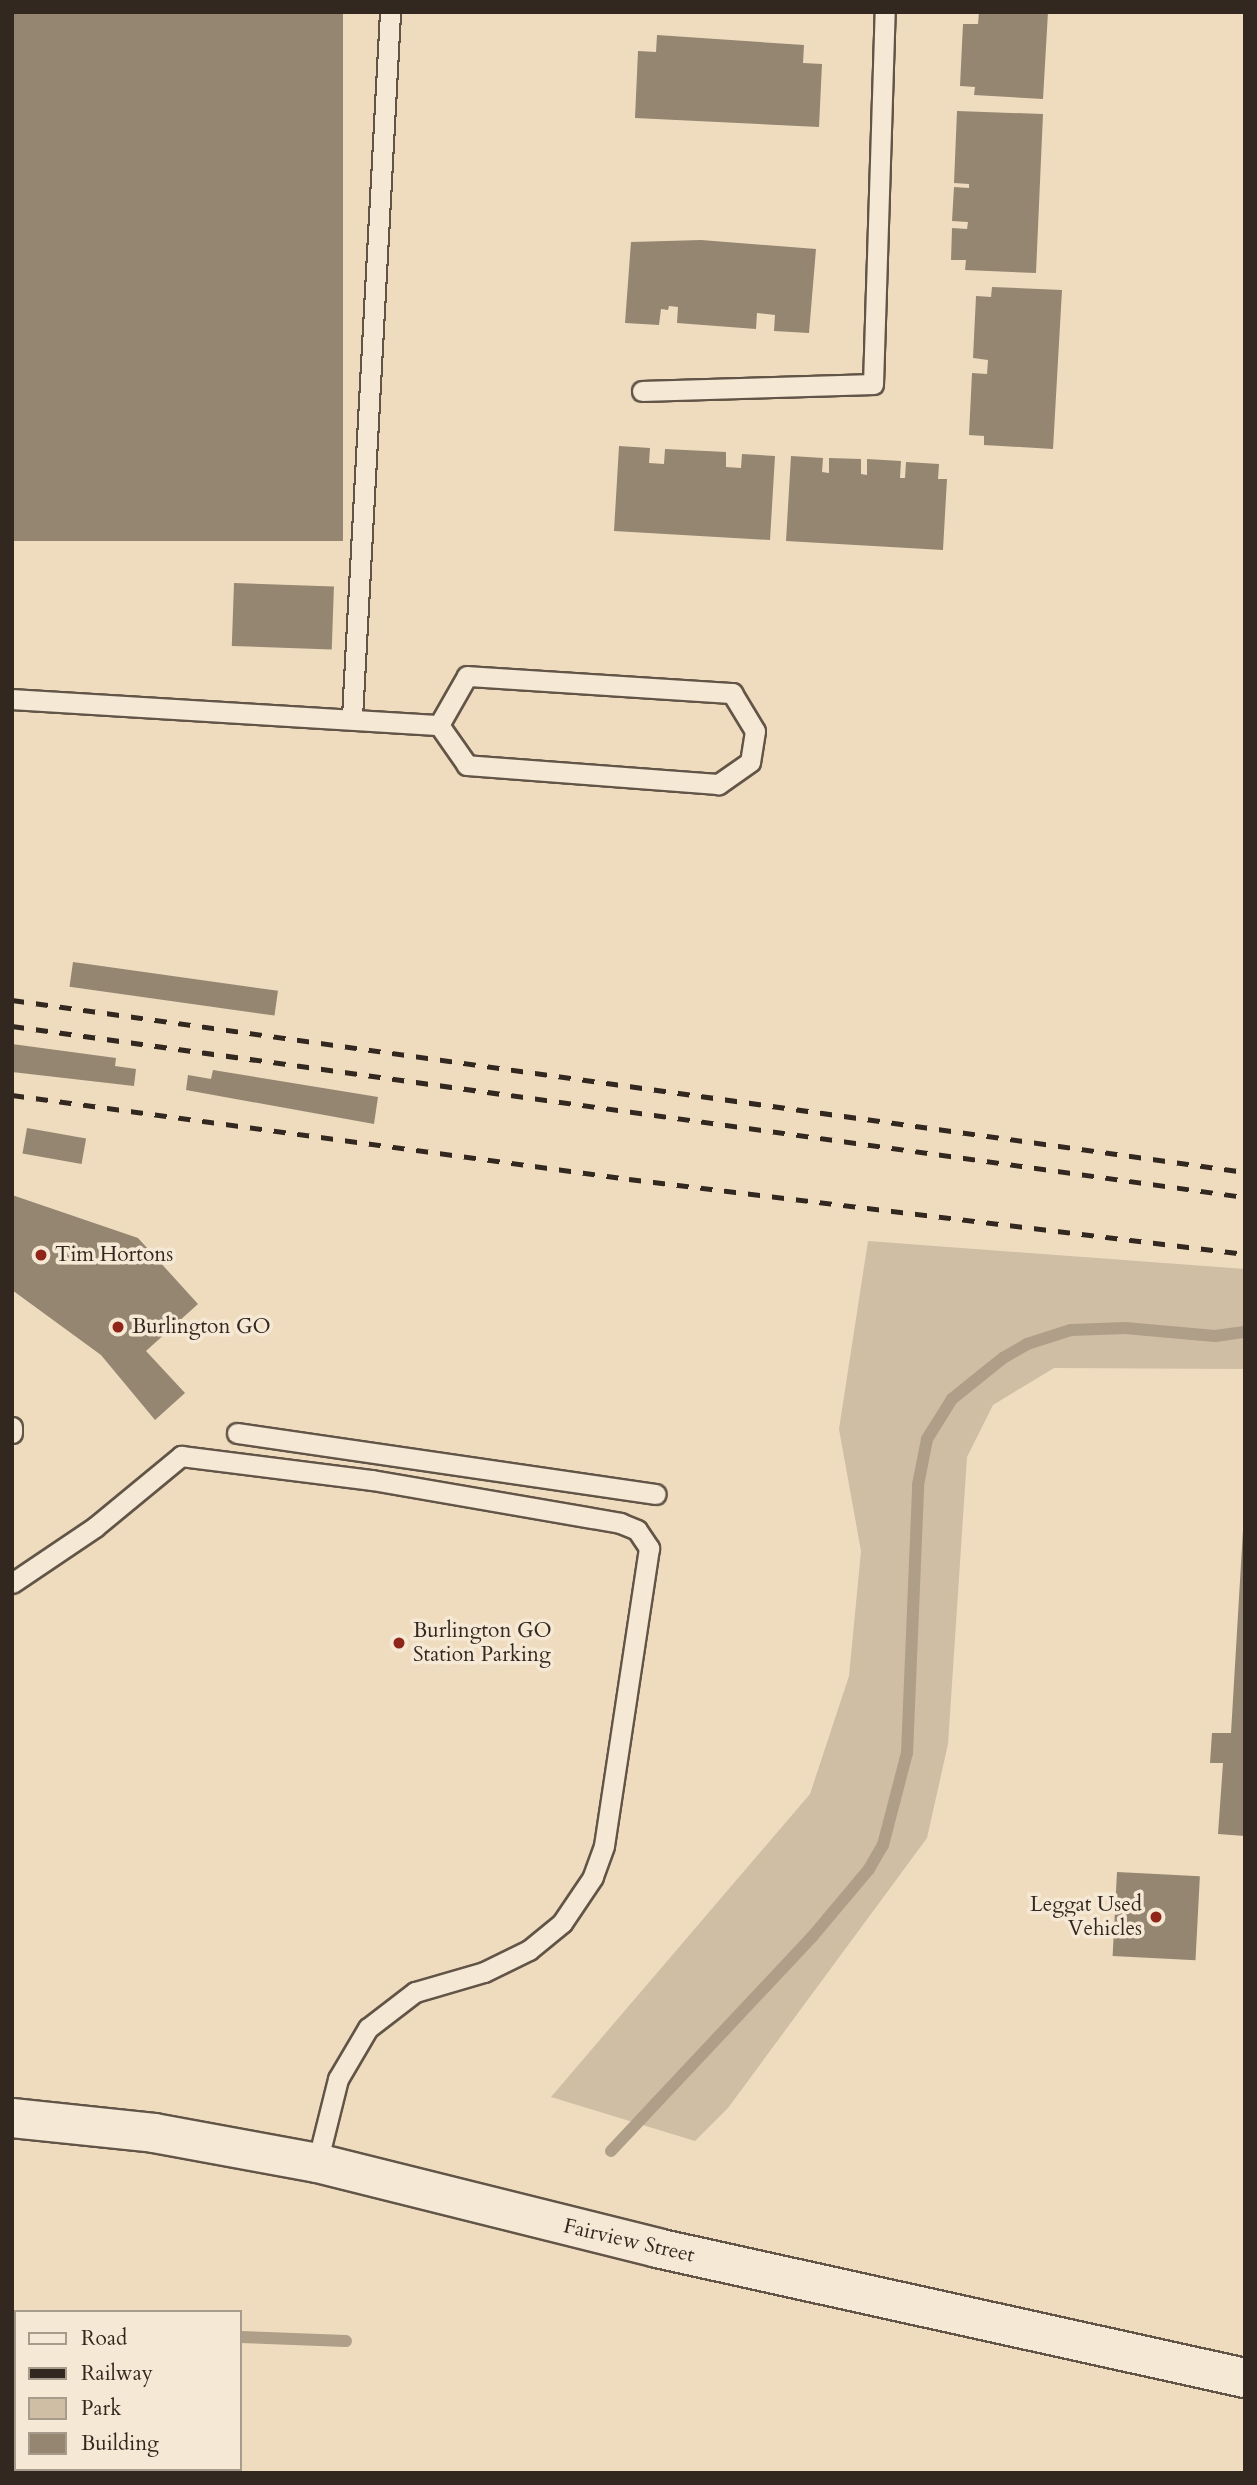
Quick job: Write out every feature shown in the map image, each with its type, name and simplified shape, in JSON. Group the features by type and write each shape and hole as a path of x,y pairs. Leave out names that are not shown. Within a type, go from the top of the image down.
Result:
{"main road":[{"name":"Fairview Street","path":"12,2118 154,2133 317,2163 657,2248 1245,2378"}],"lane":[{"path":"352,717 390,12"},
{"path":"642,391 873,384 885,12"},
{"path":"12,699 352,717 439,725 467,765 718,783 750,762 755,731 732,693 467,676 439,725"},
{"path":"12,1427 12,1433"},
{"path":"237,1433 656,1494"},
{"path":"12,1583 95,1527 181,1456 372,1480 620,1523 637,1530 649,1548 607,1827 593,1877 562,1923 529,1950 484,1972 415,1992 368,2028 338,2080 317,2163"}],"green space":[{"path":"868,1241 1245,1269 1245,1369 1054,1368 993,1405 967,1457 948,1744 927,1838 728,2108 695,2141 551,2097 810,1794 849,1676 861,1551 839,1429"}],"building":[{"path":"12,12 343,12 343,541 12,541"},
{"path":"979,12 1048,12 1043,99 974,95 975,87 960,86 963,24 978,24"},
{"path":"657,35 804,45 803,63 822,64 819,127 635,118 638,51 656,52"},
{"path":"957,111 1043,114 1036,273 965,270 966,260 951,260 952,228 967,229 968,222 952,221 954,187 969,188 969,184 954,183"},
{"path":"701,240 816,249 809,333 774,331 775,315 757,313 756,329 677,323 678,307 669,306 668,310 661,309 659,325 625,323 631,242"},
{"path":"992,287 1062,290 1053,449 984,445 984,436 969,435 972,373 987,374 988,360 973,358 976,296 991,297"},
{"path":"619,446 650,448 649,463 664,464 665,449 726,452 726,467 741,468 742,454 775,456 770,540 614,531"},
{"path":"791,456 823,458 822,472 829,473 829,458 861,459 861,474 867,475 867,459 901,461 900,478 905,478 906,462 939,464 938,479 947,479 943,550 786,541"},
{"path":"234,583 334,586 332,649 232,646"},
{"path":"73,962 278,991 275,1016 70,987"},
{"path":"12,1044 116,1058 115,1066 136,1069 134,1086 12,1072"},
{"path":"213,1070 378,1097 374,1124 186,1090 188,1075 211,1079"},
{"path":"27,1128 86,1138 82,1164 22,1154"},
{"name":"Burlington GO","path":"12,1195 138,1238 198,1304 146,1351 185,1393 155,1420 101,1355 12,1290"},
{"path":"1243,1530 1245,1836 1218,1834 1223,1763 1210,1763 1212,1733 1231,1733"},
{"name":"Leggat Used Vehicles","path":"1117,1872 1200,1876 1195,1960 1113,1956"}],"waterway":[{"path":"611,2151 812,1937 869,1869 883,1845 907,1753 918,1485 927,1439 952,1399 1003,1358 1027,1344 1071,1330 1125,1328 1215,1336 1245,1332"},
{"path":"242,2337 346,2341"}],"railway":[{"path":"12,1000 1245,1172"},
{"path":"12,1026 1245,1197"},
{"path":"12,1095 629,1179 1245,1254"}],"place":[{"name":"Tim Hortons","path":"41,1255"},
{"name":"Burlington GO","path":"118,1327"},
{"name":"Burlington GO Station Parking","path":"399,1643"},
{"name":"Leggat Used Vehicles","path":"1156,1917"}]}
